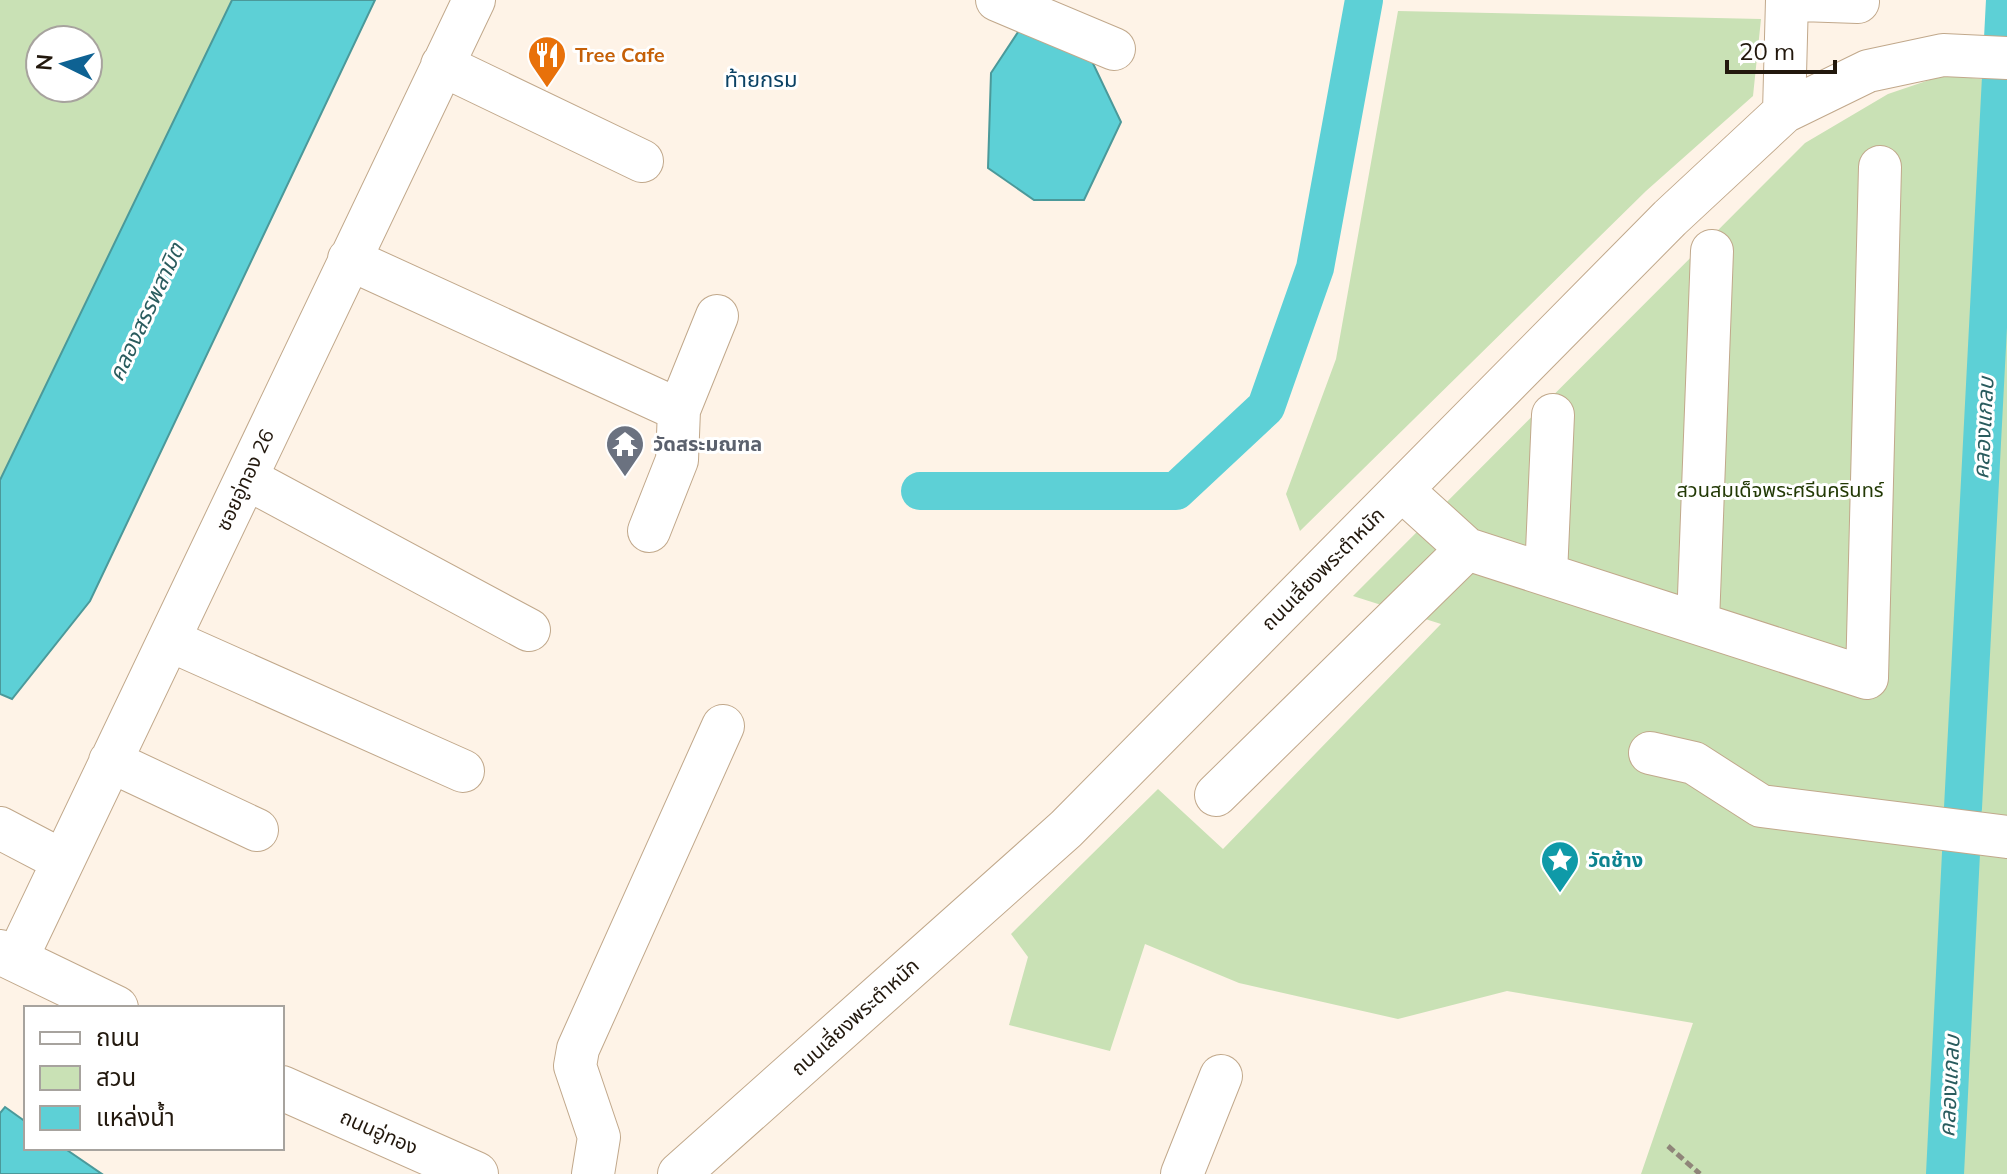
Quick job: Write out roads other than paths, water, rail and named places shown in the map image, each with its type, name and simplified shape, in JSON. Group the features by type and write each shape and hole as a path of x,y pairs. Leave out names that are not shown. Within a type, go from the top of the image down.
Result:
{"main road":[{"path":"8,956 112,1006"},
{"name":"ถนนอู่ทอง","path":"284,1089 476,1174"}],"street":[{"name":"ซอยอู่ทอง 26","path":"8,956 63,861 474,0"},
{"path":"997,0 1114,49"},
{"path":"1784,112 1787,0"},
{"path":"1800,0 1858,2"},
{"name":"ถนนเลี่ยงพระตำหนัก","path":"679,1174 1066,829 1670,218 1784,112 1868,71 1943,55 2007,58"},
{"path":"442,65 642,161"},
{"path":"1402,490 1467,549 1867,678 1880,167"},
{"path":"1698,622 1712,251"},
{"path":"349,259 679,410"},
{"path":"649,531 677,460 679,410 717,316"},
{"path":"1546,574 1553,415"},
{"path":"246,478 529,630"},
{"path":"1216,795 1467,549"},
{"path":"169,640 463,771"},
{"path":"593,1174 599,1137 575,1066 578,1049 723,726"},
{"path":"1650,753 1694,763 1761,806 2007,837"},
{"path":"110,761 257,830"},
{"path":"0,828 63,861"},
{"path":"1182,1174 1221,1076"}],"water":[{"name":"คลองสรรพสามิต","path":"232,0 375,0 90,601 12,699 0,694 0,480"},
{"path":"1022,26 1089,55 1121,122 1084,200 1034,200 988,168 991,73"},
{"path":"5,1107 24,1121 24,1150 67,1150 102,1174 0,1174 0,1113"}],"waterway":[{"path":"920,491 1176,491 1266,407 1315,268 1364,0"},
{"name":"คลองแกลบ","path":"1963,808 2005,0"},
{"name":"คลองแกลบ","path":"1945,1174 1961,853"}],"place":[{"name":"Tree Cafe","path":"547,89"},
{"name":"วัดสระมณฑล","path":"625,478"},
{"name":"วัดช้าง","path":"1560,894"}],"district":[{"name":"ท้ายกรม","path":"761,79"}],"park label":[{"name":"สวนสมเด็จพระศรีนครินทร์","path":"1780,490"}]}
